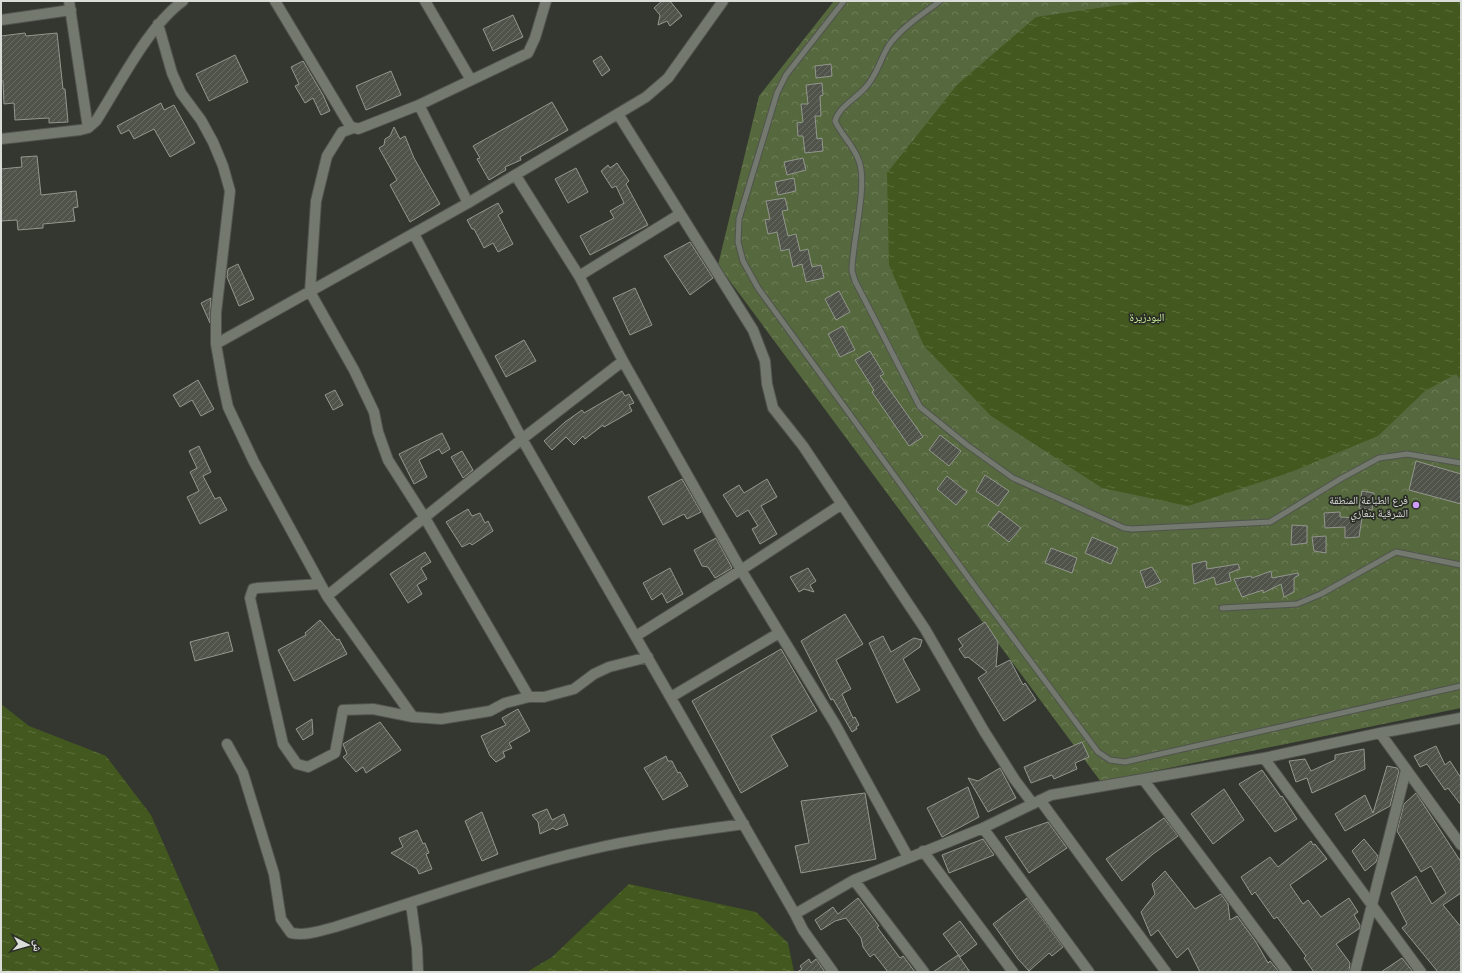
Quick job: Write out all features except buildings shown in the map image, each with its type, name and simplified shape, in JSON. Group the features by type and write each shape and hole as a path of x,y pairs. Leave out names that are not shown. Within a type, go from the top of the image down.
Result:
{"street":[{"path":"1,139 68,132 88,128 96,121 158,24 172,9 183,1"},
{"path":"275,1 350,126 353,128"},
{"path":"425,1 471,80"},
{"path":"529,697 425,518 388,460 378,432 374,412 354,370 310,292 316,201 327,156 342,132 353,128 358,129 419,105 528,53 535,38 546,1"},
{"path":"216,344 516,176 646,97 668,78 723,1"},
{"path":"1,20 70,5 88,128"},
{"path":"158,24 172,73 181,93 201,120 214,142 230,190 216,313 216,344 228,407 254,462 327,596 413,717"},
{"path":"419,105 468,203"},
{"path":"618,114 753,330 765,361 767,384 773,408 803,446 926,630 1014,780 1037,802 1166,972"},
{"path":"516,176 579,276 623,361 741,570 834,724 908,857"},
{"path":"579,276 680,214"},
{"path":"414,234 522,439 744,824 803,930 833,972"},
{"path":"327,596 522,439 623,361"},
{"path":"636,636 842,504"},
{"path":"320,584 258,588 251,592 250,598 283,744 297,764 308,767 335,753 343,710 373,709 413,717 441,719 490,711 505,703 529,697 544,698 574,689 599,672 648,657"},
{"path":"671,698 779,633"},
{"path":"795,914 854,880 983,828 1037,802 1061,793 1264,758 1380,733 1461,718"},
{"path":"1380,733 1461,845"},
{"path":"227,744 243,773 274,874 281,919 291,933 308,935 411,904 534,864 588,850 653,837 744,824"},
{"path":"1264,758 1421,972"},
{"path":"1355,972 1406,770"},
{"path":"1143,779 1287,972"},
{"path":"983,828 1089,972"},
{"path":"923,851 1012,972"},
{"path":"854,880 924,972"},
{"path":"411,904 417,948 418,972"}],"lane":[{"path":"844,1 786,75 777,93 739,219 738,242 743,261 763,294 979,592 1098,752 1110,760 1125,762 1461,686"},
{"path":"940,1 913,21 890,44 872,80 840,111 835,121 851,144 860,161 861,168 860,198 852,271 865,301 920,407 967,445 1013,478 1127,529 1270,522 1342,478 1379,458 1407,454 1461,463"},
{"path":"1222,608 1297,604 1321,594 1396,552 1461,564"}],"green space":[{"name":"البودزيرة","path":"834,1 1461,1 1461,708 1101,782 718,265 759,96"}],"water":[{"path":"1147,1 1461,1 1461,380 1456,374 1425,391 1378,436 1291,472 1188,506 1102,488 991,416 924,346 889,265 887,173 957,85 1036,17"},
{"path":"1,704 29,726 106,756 151,815 220,972 1,972"},
{"path":"629,884 756,912 788,943 794,972 527,972 552,957"}],"place":[{"name":"فرع الطباعة المنطقة الشرقية بنغازي","path":"1416,505"}]}
